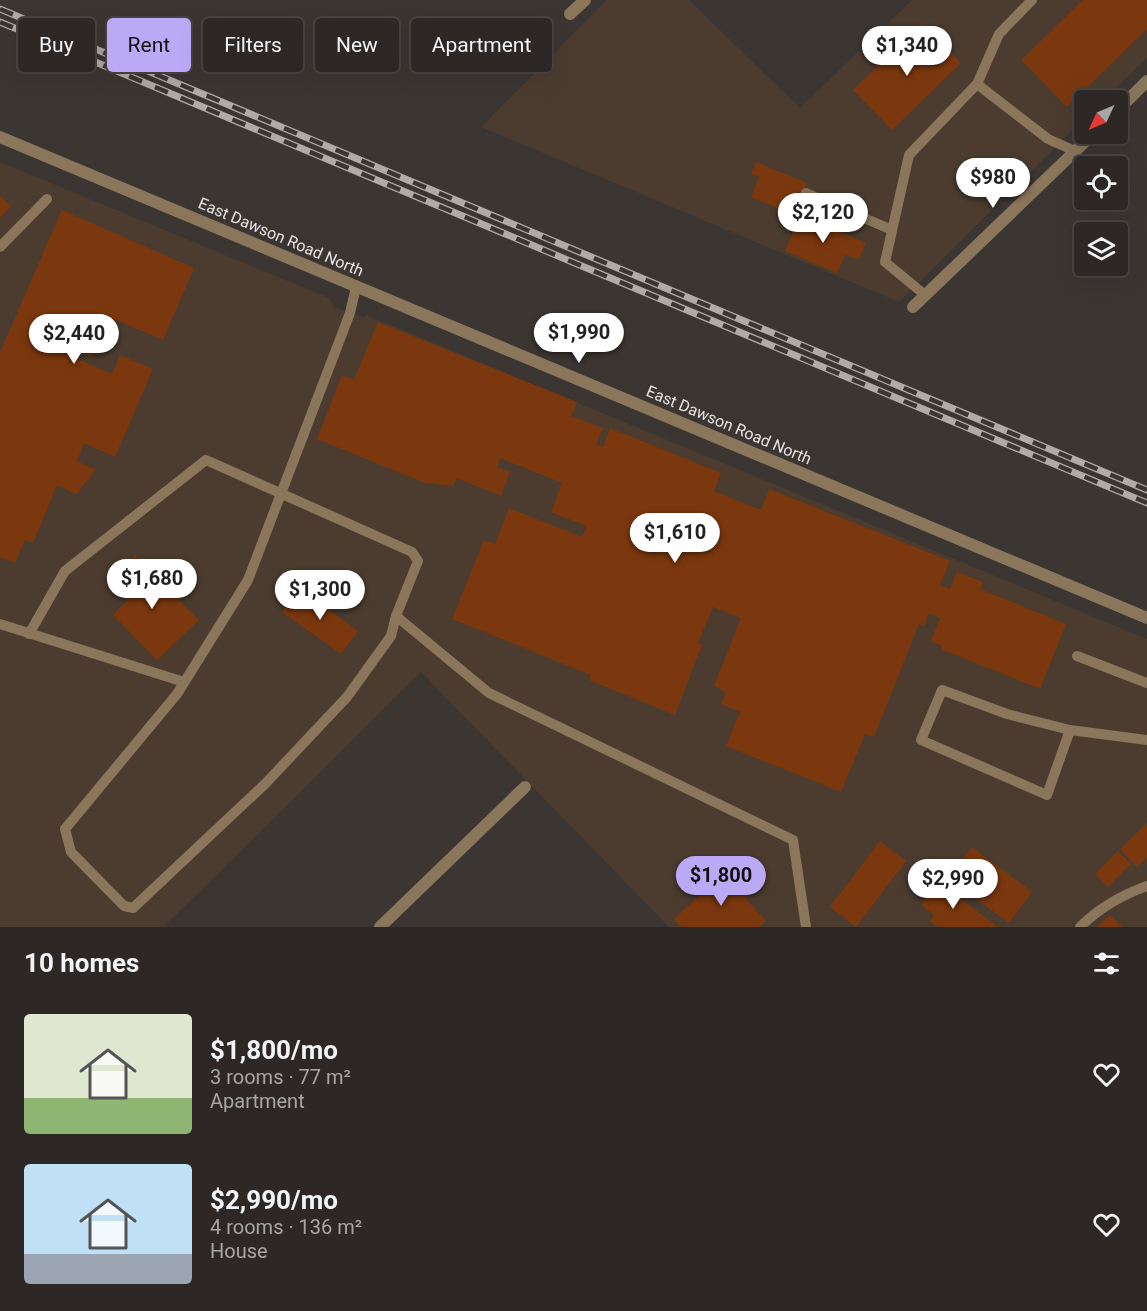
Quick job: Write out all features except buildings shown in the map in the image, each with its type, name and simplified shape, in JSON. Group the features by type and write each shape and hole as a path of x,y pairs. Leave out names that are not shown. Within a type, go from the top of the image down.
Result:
{"street":[{"path":"570,14 585,0"},
{"path":"1128,100 1147,81"},
{"name":"East Dawson Road North","path":"0,137 1147,618"},
{"path":"913,307 1082,144"},
{"path":"380,927 525,787"}],"lane":[{"path":"925,295 885,262 909,155 976,84 999,34 1032,0"},
{"path":"976,84 1048,138 1075,151"},
{"path":"806,193 892,230"},
{"path":"0,247 47,199"},
{"path":"29,634 65,571 206,460 279,494 412,552 418,561 396,616 391,636 347,697 257,792 133,908 124,906 71,852 65,829 177,694 248,580 279,494 350,313 356,287"},
{"path":"396,616 489,693 793,840 806,927"},
{"path":"0,624 184,682"},
{"path":"1077,656 1147,683"},
{"path":"1070,730 1047,795 921,740 942,690 1007,714 1070,730 1147,740"},
{"path":"1080,927 1096,911 1147,886"}],"shaded area":[{"path":"607,0 689,0 800,108 912,0 1147,0 1147,58 1113,90 1074,90 1074,129 899,302 481,127 536,72 552,72 552,55"},
{"path":"0,162 329,298 333,307 365,318 366,315 1147,639 1147,927 669,927 421,672 164,927 0,927"}],"railway":[{"path":"0,9 1147,490"},
{"path":"0,22 1147,503"}]}
